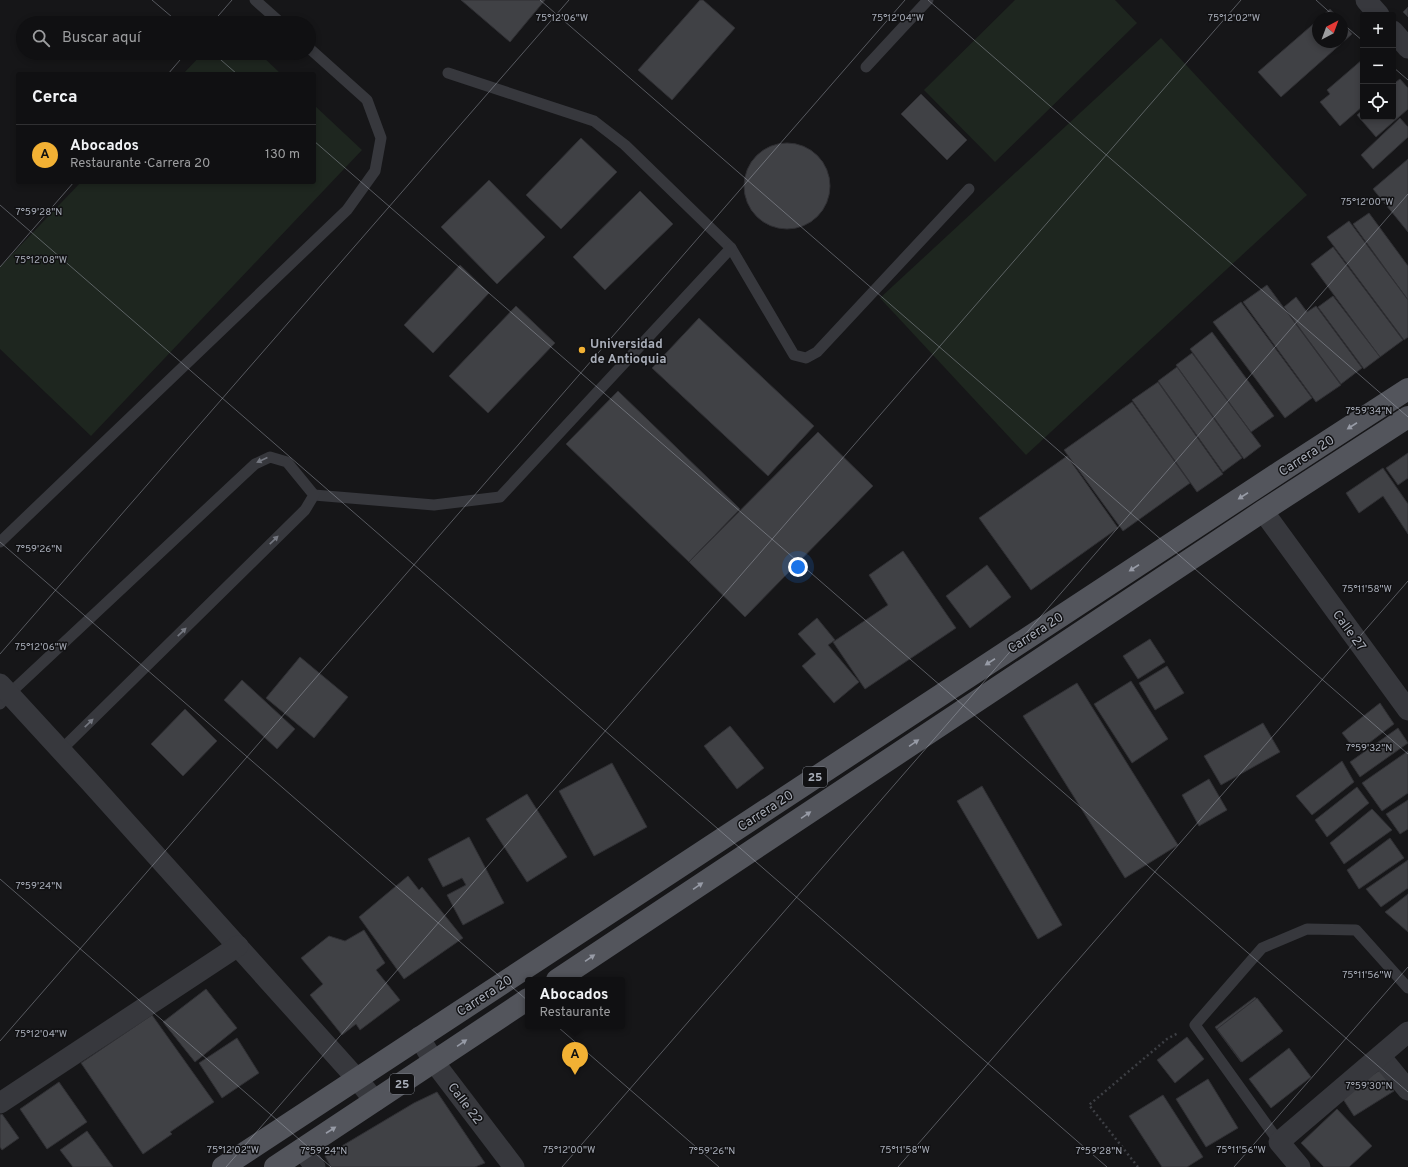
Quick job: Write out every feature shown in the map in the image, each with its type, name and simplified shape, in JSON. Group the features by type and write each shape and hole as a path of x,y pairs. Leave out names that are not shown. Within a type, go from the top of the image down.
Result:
{"main road":[{"name":"Carrera 20","path":"223,1167 1408,389"},
{"name":"Carrera 20","path":"562,977 1408,417"},
{"name":"25","path":"274,1167 525,1001"}],"street":[{"path":"1366,0 1376,12"},
{"path":"1396,34 1408,48"},
{"name":"Calle 27","path":"1264,511 1408,710"},
{"path":"3,694 61,750 357,1078 375,1101"},
{"path":"0,1103 238,946"},
{"path":"1300,1167 1279,1142 1408,1032"},
{"name":"Calle 22","path":"419,1038 434,1062 514,1167"},
{"path":"1380,1056 1408,1090"},
{"path":"302,1149 315,1167"}],"lane":[{"path":"255,0 272,16"},
{"path":"866,67 928,0"},
{"path":"0,542 348,210 375,171 381,138 367,100 316,54"},
{"path":"448,73 594,121 625,145 731,248 794,355 806,358 817,352 969,189"},
{"path":"3,694 255,464 270,457 287,462 314,495 434,505 500,498 731,248"},
{"path":"61,750 305,510 314,495"},
{"path":"1279,1142 1195,1025 1262,948 1307,929 1356,930 1408,988"}],"path":[{"path":"1138,1167 1089,1105 1167,1039 1195,1025"}],"shaded area":[{"path":"1015,0 1115,0 1137,23 995,162 924,90"},
{"path":"1161,38 1307,195 1026,455 880,298"},
{"path":"196,60 266,60 279,72 185,72"},
{"path":"316,107 362,150 91,436 0,349 0,267 79,184 316,184"}],"building":[{"path":"461,0 545,0 510,42"},
{"path":"700,0 703,0 735,28 672,100 638,70"},
{"path":"1408,7 1408,17 1403,12"},
{"path":"1312,25 1312,48 1336,48 1281,97 1258,72"},
{"path":"1348,29 1352,34 1348,38"},
{"path":"1360,62 1360,109 1340,126 1320,102 1330,94 1327,90"},
{"path":"1400,79 1408,88 1408,109 1396,120 1396,84 1396,82"},
{"path":"921,94 967,140 947,160 901,114"},
{"path":"1400,118 1408,127 1408,137 1373,169 1361,155"},
{"path":"1361,120 1395,120 1376,137"},
{"path":"581,138 617,172 561,229 526,195"},
{"path":"787,143 803,147 817,156 826,170 830,186 826,202 817,216 803,225 787,229 771,225 757,216 748,202 744,186 748,170 757,156 771,147"},
{"path":"1408,159 1408,232 1373,189"},
{"path":"489,180 545,237 497,284 441,227"},
{"path":"640,191 673,224 605,290 573,257"},
{"path":"1369,213 1408,266 1408,300 1353,224"},
{"path":"1349,221 1408,300 1408,337 1404,340 1327,237"},
{"path":"1333,247 1403,340 1380,357 1311,264"},
{"path":"460,265 489,293 433,353 404,325"},
{"path":"1267,285 1341,385 1316,402 1243,302"},
{"path":"1333,296 1380,357 1364,369 1318,307"},
{"path":"1296,297 1307,312 1316,306 1362,368 1341,384 1284,307"},
{"path":"1241,302 1312,398 1285,418 1213,322"},
{"path":"516,306 555,343 488,413 449,376"},
{"path":"699,318 814,426 768,476 652,368"},
{"path":"1212,332 1274,416 1251,432 1190,349"},
{"path":"1192,353 1261,446 1244,459 1176,365"},
{"path":"1177,367 1242,458 1223,472 1158,381"},
{"path":"1158,382 1223,474 1197,492 1132,400"},
{"path":"618,391 740,509 689,562 566,444"},
{"path":"1132,402 1190,483 1123,531 1064,450"},
{"path":"818,432 873,486 745,617 689,562"},
{"path":"1408,453 1408,478 1398,485 1386,468"},
{"path":"1067,456 1118,528 1031,590 979,518"},
{"path":"1383,468 1408,504 1408,534 1383,496 1359,513 1346,493"},
{"path":"903,551 956,628 865,689 833,642 888,605 869,575"},
{"path":"987,565 1011,597 970,628 946,596"},
{"path":"817,618 835,640 828,645 859,682 834,703 802,666 816,654 798,634"},
{"path":"1150,639 1165,662 1138,679 1123,656"},
{"path":"300,657 348,697 314,738 266,698"},
{"path":"1167,666 1184,693 1155,710 1139,683"},
{"path":"242,680 295,729 277,749 224,700"},
{"path":"1131,681 1168,739 1132,763 1094,704"},
{"path":"1077,683 1178,845 1125,878 1023,716"},
{"path":"1380,703 1394,724 1357,752 1342,733"},
{"path":"185,709 217,741 183,776 151,744"},
{"path":"1263,723 1280,752 1221,785 1204,756"},
{"path":"730,726 764,768 737,789 704,746"},
{"path":"1398,728 1408,743 1360,777 1350,762"},
{"path":"1408,751 1408,793 1382,811 1362,783"},
{"path":"1342,761 1354,782 1312,815 1296,796"},
{"path":"612,763 647,827 594,856 559,791"},
{"path":"1209,779 1227,810 1199,826 1182,795"},
{"path":"982,786 1062,925 1038,939 957,801"},
{"path":"1357,787 1369,803 1327,837 1315,820"},
{"path":"527,794 567,857 527,882 486,819"},
{"path":"1408,800 1408,829 1400,834 1386,814"},
{"path":"1372,809 1392,830 1344,864 1330,843"},
{"path":"469,837 504,903 463,925 447,895 466,885 462,878 443,887 428,859"},
{"path":"1390,838 1404,858 1359,889 1347,870"},
{"path":"1408,860 1408,888 1381,907 1366,889"},
{"path":"408,876 419,890 422,887 463,938 404,979 359,917"},
{"path":"1408,894 1408,932 1385,912"},
{"path":"364,930 385,963 376,970 400,1000 360,1030 356,1024 342,1035 310,995 323,984 301,958 329,936 345,941"},
{"path":"206,989 237,1028 195,1062 163,1022"},
{"path":"1255,997 1281,1033 1241,1062 1215,1027"},
{"path":"1257,998 1283,1031 1242,1062 1217,1029"},
{"path":"152,1015 214,1102 170,1132 172,1134 143,1154 81,1063"},
{"path":"1187,1037 1204,1059 1175,1083 1157,1060"},
{"path":"237,1038 259,1073 222,1098 199,1063"},
{"path":"1289,1048 1311,1077 1271,1108 1249,1079"},
{"path":"1380,1070 1394,1091 1354,1116 1341,1096"},
{"path":"1208,1079 1238,1128 1206,1147 1176,1099"},
{"path":"59,1082 87,1122 47,1149 20,1109"},
{"path":"437,1092 485,1163 475,1167 331,1167 325,1156 414,1103"},
{"path":"1163,1095 1203,1157 1187,1167 1162,1167 1129,1116"},
{"path":"1337,1109 1372,1146 1349,1167 1324,1167 1301,1143"},
{"path":"2,1114 19,1138 2,1150 0,1147 0,1115"},
{"path":"87,1131 113,1167 73,1167 60,1150"}],"place":[{"name":"Universidad de Antioquia","path":"582,350"},
{"name":"Abocados","path":"575,1075"}]}
